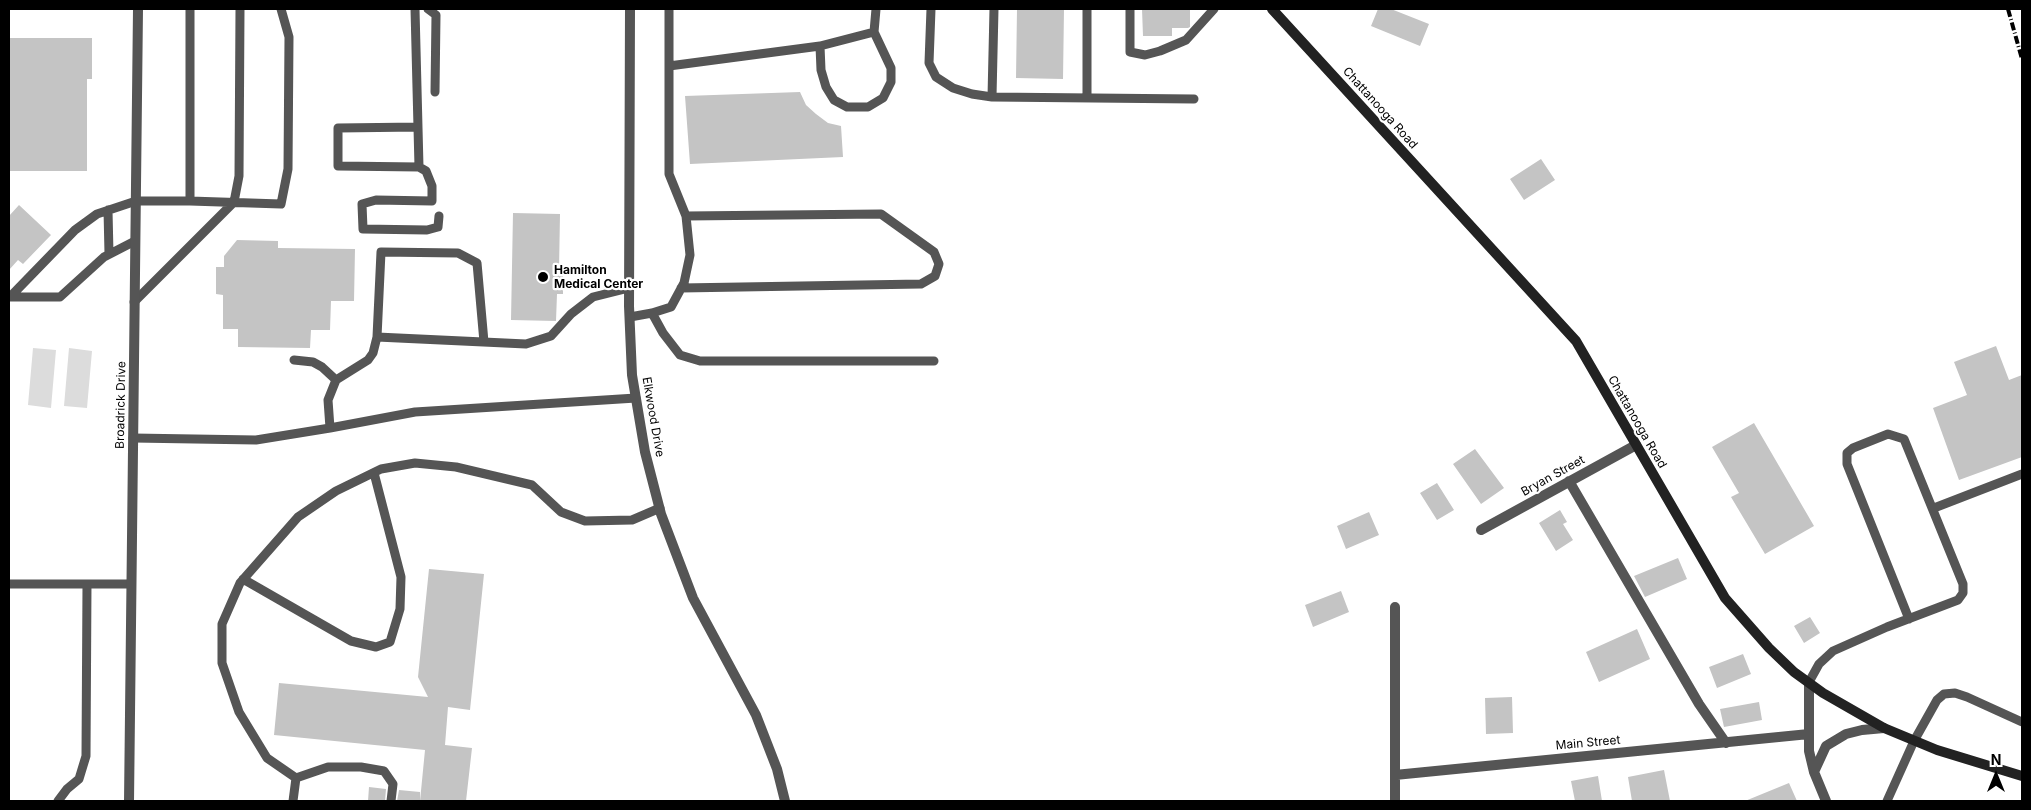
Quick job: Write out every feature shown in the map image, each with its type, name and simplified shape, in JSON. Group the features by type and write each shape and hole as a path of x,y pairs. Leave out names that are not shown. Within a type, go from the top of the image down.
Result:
{"main road":[{"name":"Chattanooga Road","path":"1274,10 1576,341 1725,598 1769,648 1823,693 1884,728 1937,750 2022,776"}],"street":[{"name":"Broadrick Drive","path":"129,801 138,9"},
{"name":"Elkwood Drive","path":"630,9 629,288 632,375 646,452 660,508 693,598 756,715 778,769 785,801"},
{"name":"Bryan Street","path":"1481,530 1636,445"},
{"path":"1569,481 1699,704 1726,743"},
{"path":"1395,607 1395,801"},
{"path":"1809,682 1808,752 1826,801"},
{"path":"1814,772 1826,746 1846,734 1884,728"},
{"name":"Main Street","path":"1395,775 1809,734"}],"lane":[{"path":"190,9 190,201"},
{"path":"134,302 234,202 239,176 240,9"},
{"path":"9,297 75,230 97,214 108,210 136,201 282,204 288,169 289,38 281,9"},
{"path":"415,9 419,167"},
{"path":"428,9 436,15 435,92"},
{"path":"630,317 671,307 681,288 690,255 686,216 669,174 669,9"},
{"path":"820,46 821,70 826,86 834,100 847,106 868,106 883,98 891,82 891,68 874,32 876,9"},
{"path":"931,9 929,63 936,77 953,88 972,94 992,97 1194,99"},
{"path":"992,97 994,9"},
{"path":"1087,9 1087,97"},
{"path":"1130,9 1130,52 1145,55 1186,40 1214,9"},
{"path":"669,66 820,46 874,32"},
{"path":"418,127 338,128 338,166 419,167 426,171 432,186 432,201 376,200 362,204 363,228 427,230 438,227 439,216"},
{"path":"108,210 109,254"},
{"path":"681,288 921,284 935,276 939,264 934,252 881,214 686,216"},
{"path":"9,297 60,297 104,257 135,242"},
{"path":"330,428 328,400 336,380 368,360 373,354 376,337 381,252 458,253 476,263 484,342"},
{"path":"376,337 526,344 551,336 571,314 593,297 629,288"},
{"path":"652,313 663,333 680,354 700,361 934,361"},
{"path":"294,360 313,362 322,367 336,380"},
{"path":"133,438 256,440 414,412 636,398"},
{"path":"1809,682 1819,664 1833,651 1958,600 1963,593 1963,584 1934,508 1904,439 1888,434 1853,448 1847,453 1847,464 1909,619"},
{"path":"296,778 267,758 239,712 222,663 222,624 243,578 298,517 336,490 381,470 415,463 456,467 532,485 561,512 585,521 632,520 660,508"},
{"path":"243,578 351,641 376,647 390,642 400,609 401,577 374,473"},
{"path":"1934,508 2022,474"},
{"path":"9,584 131,584"},
{"path":"58,801 67,789 79,779 86,756 87,584"},
{"path":"1887,801 1914,741 1938,700 1944,694 1968,697 2022,722"},
{"path":"296,778 328,767 361,767 384,772 393,784 391,801"},
{"path":"293,801 296,778"}],"shaded area":[{"path":"33,348 56,350 51,408 28,405"},
{"path":"69,348 92,351 87,408 64,406"}],"building":[{"path":"1017,9 1064,9 1063,79 1016,78"},
{"path":"1142,9 1190,9 1190,27 1172,28 1172,36 1143,36"},
{"path":"1378,9 1391,9 1429,24 1420,46 1371,26"},
{"path":"9,38 92,38 92,79 87,79 87,171 9,171"},
{"path":"800,92 806,105 816,114 828,123 841,126 843,157 690,164 685,96"},
{"path":"1541,159 1555,180 1524,200 1510,179"},
{"path":"19,205 51,235 23,264 18,260 9,270 9,216"},
{"path":"513,213 560,214 559,270 563,270 563,294 557,294 556,321 511,320"},
{"path":"237,240 278,241 278,248 355,249 354,301 331,301 330,330 311,330 310,348 238,347 238,329 223,329 223,295 216,294 216,267 224,267 224,256"},
{"path":"1996,346 2009,380 2022,375 2022,457 1959,480 1933,408 1967,395 1954,362"},
{"path":"1754,423 1814,526 1765,554 1731,497 1739,493 1712,447"},
{"path":"1475,449 1504,488 1481,504 1453,464"},
{"path":"1437,483 1454,510 1437,520 1420,493"},
{"path":"1560,510 1567,522 1563,524 1573,540 1556,551 1539,523"},
{"path":"1369,512 1379,535 1346,549 1337,526"},
{"path":"1678,558 1687,579 1645,597 1634,576"},
{"path":"429,569 484,574 470,710 448,707 445,745 472,748 466,801 420,801 425,750 274,735 279,683 428,697 418,677"},
{"path":"1341,591 1349,612 1313,627 1305,605"},
{"path":"1810,617 1820,633 1804,643 1794,626"},
{"path":"1637,629 1650,659 1599,682 1586,652"},
{"path":"1743,654 1751,674 1717,688 1709,667"},
{"path":"1512,697 1513,733 1486,734 1485,698"},
{"path":"1759,702 1762,720 1724,727 1720,709"},
{"path":"1664,770 1670,801 1632,801 1628,777"},
{"path":"1598,776 1602,801 1575,801 1571,781"},
{"path":"1789,783 1797,801 1745,801"},
{"path":"369,787 386,789 385,801 368,801"},
{"path":"399,790 420,792 420,801 397,801"}],"railway":[{"path":"2008,9 2022,59"}],"place":[{"name":"Hamilton Medical Center","path":"543,277"}]}
